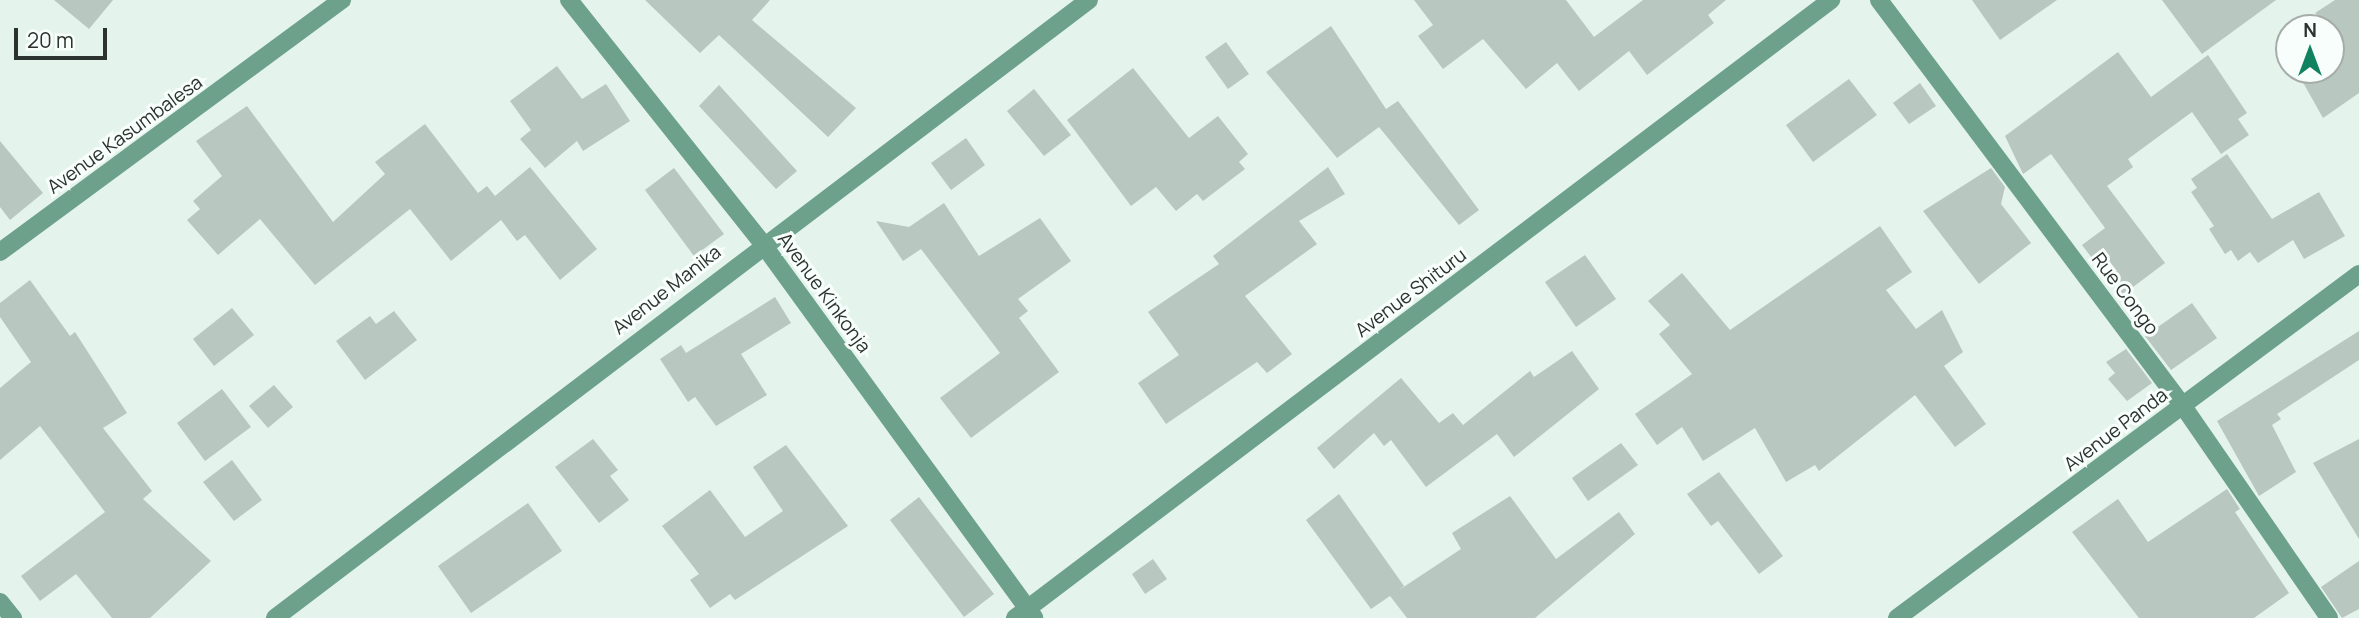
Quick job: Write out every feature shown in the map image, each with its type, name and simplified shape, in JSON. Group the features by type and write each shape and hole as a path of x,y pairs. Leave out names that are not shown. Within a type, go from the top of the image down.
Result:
{"street":[{"name":"Avenue Kasumbalesa","path":"0,252 342,0"},
{"name":"Avenue Kinkonja","path":"569,0 762,243 1026,615"},
{"name":"Avenue Manika","path":"275,618 762,243 1088,0"},
{"name":"Avenue Shituru","path":"1026,615 1831,0"},
{"name":"Rue Congo","path":"1879,0 2183,407 2329,618"},
{"name":"Avenue Panda","path":"1897,618 2359,274"},
{"path":"0,601 13,618"}],"building":[{"path":"54,0 113,0 89,29"},
{"path":"645,0 770,0 752,20 856,108 828,137 719,35 700,53"},
{"path":"1414,0 1566,0 1594,37 1643,0 1726,0 1708,15 1714,23 1647,75 1629,51 1579,91 1557,63 1526,89 1483,39 1443,69 1418,36 1433,25"},
{"path":"1972,0 2057,0 2000,40"},
{"path":"2162,0 2276,0 2202,54"},
{"path":"2335,0 2359,0 2359,93 2323,118 2304,84 2345,84 2345,14 2315,13"},
{"path":"1331,26 1386,109 1398,101 1479,210 1459,225 1379,127 1337,158 1266,72"},
{"path":"1226,42 1249,74 1228,89 1205,57"},
{"path":"2118,52 2151,97 2208,55 2247,113 2238,119 2249,135 2221,154 2192,112 2128,159 2133,167 2107,186 2165,263 2121,296 2082,245 2105,228 2051,154 2023,174 2005,136"},
{"path":"557,66 582,99 606,84 630,121 583,151 577,141 545,168 520,139 531,130 510,101"},
{"path":"1133,68 1189,138 1218,116 1248,154 1239,162 1245,169 1203,201 1197,194 1176,211 1156,187 1131,206 1067,120"},
{"path":"1849,79 1877,115 1813,162 1786,125"},
{"path":"1920,83 1936,106 1909,124 1893,103"},
{"path":"719,85 797,171 776,189 699,106"},
{"path":"1034,89 1071,135 1044,156 1007,111"},
{"path":"247,106 333,222 385,174 375,162 425,124 478,193 487,186 495,196 530,167 597,249 560,280 525,235 517,241 501,220 451,261 410,209 315,285 260,219 218,255 187,220 200,209 193,201 222,176 196,141"},
{"path":"966,138 985,165 951,190 931,163"},
{"path":"0,141 43,193 10,220 0,207"},
{"path":"2227,154 2272,219 2319,192 2345,236 2304,259 2293,240 2258,263 2250,252 2238,261 2231,250 2225,254 2209,229 2214,226 2191,192 2197,188 2191,179"},
{"path":"1328,167 1345,194 1299,221 1317,244 1245,296 1292,354 1267,373 1257,362 1166,424 1138,383 1179,355 1148,312 1219,264 1213,256"},
{"path":"674,168 724,234 694,256 645,190"},
{"path":"1991,168 2005,187 2001,204 2031,243 1979,284 1923,211"},
{"path":"944,203 979,256 1040,218 1071,261 1018,299 1028,311 1019,318 1059,372 971,438 940,398 1000,353 921,249 903,261 876,221 909,227"},
{"path":"1880,226 1912,272 1886,290 1916,329 1942,310 1963,352 1944,366 1986,424 1955,447 1915,395 1819,471 1815,465 1786,482 1755,428 1703,461 1682,427 1657,445 1635,414 1692,374 1659,334 1670,325 1648,301 1682,273 1730,330"},
{"path":"1585,255 1616,299 1576,327 1545,282"},
{"path":"30,280 70,336 75,332 127,413 103,428 152,491 143,499 211,561 150,618 112,618 76,574 40,601 21,576 105,512 40,426 0,460 0,388 31,362 0,317 0,303"},
{"path":"775,297 791,323 741,354 767,395 716,426 695,397 688,402 660,359 681,345 686,353"},
{"path":"2192,303 2217,338 2171,370 2145,336"},
{"path":"232,308 254,335 214,366 193,339"},
{"path":"394,311 417,340 365,380 336,341 370,316 376,324"},
{"path":"2359,331 2359,360 2277,414 2281,419 2272,425 2296,472 2259,496 2217,421"},
{"path":"2126,349 2152,383 2127,401 2108,379 2115,373 2106,362"},
{"path":"1572,351 1599,389 1514,457 1497,434 1426,487 1391,440 1384,446 1374,433 1334,469 1317,448 1401,378 1439,423 1453,413 1463,425 1530,371 1534,377"},
{"path":"274,385 293,407 268,428 249,406"},
{"path":"222,389 251,427 205,461 177,423"},
{"path":"593,439 618,470 610,476 629,500 599,523 555,467"},
{"path":"2359,439 2359,539 2313,463"},
{"path":"1621,443 1638,465 1588,501 1572,478"},
{"path":"786,445 848,526 735,600 730,594 710,608 690,580 699,574 662,526 710,490 745,537 783,511 753,467"},
{"path":"232,460 262,500 234,521 203,482"},
{"path":"1719,472 1783,556 1759,574 1718,521 1711,526 1687,494"},
{"path":"2227,489 2240,509 2235,512 2289,593 2254,618 2139,618 2072,532 2118,499 2148,542"},
{"path":"1339,494 1404,586 1399,590 1461,549 1452,533 1510,496 1556,559 1619,512 1635,534 1535,618 1407,618 1390,596 1371,609 1306,520"},
{"path":"919,497 994,594 964,617 890,520"},
{"path":"528,503 562,551 471,613 438,566"},
{"path":"1153,559 1167,579 1145,594 1132,574"},
{"path":"2359,561 2359,609 2342,618 2321,587"}]}
